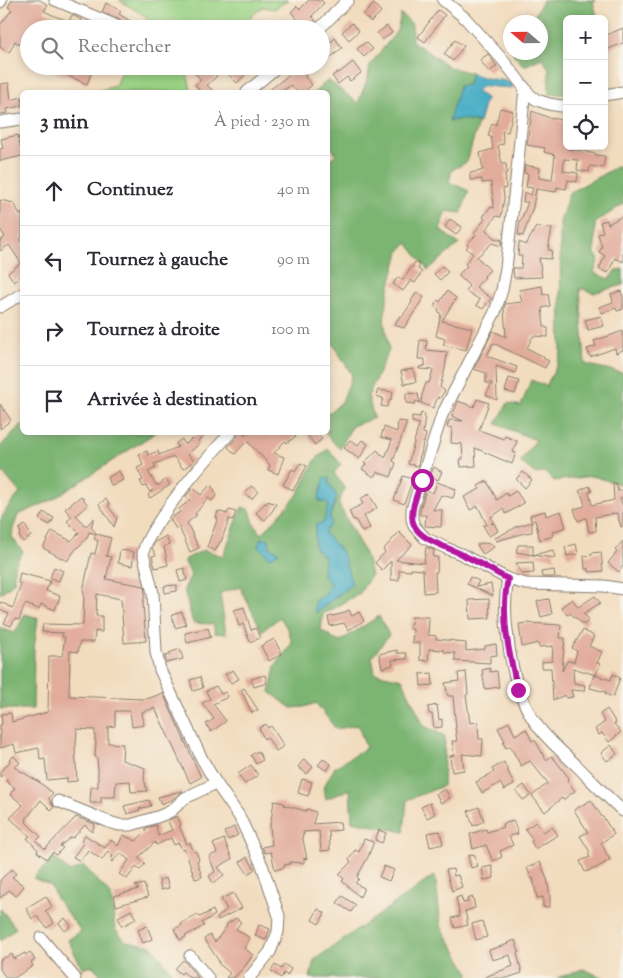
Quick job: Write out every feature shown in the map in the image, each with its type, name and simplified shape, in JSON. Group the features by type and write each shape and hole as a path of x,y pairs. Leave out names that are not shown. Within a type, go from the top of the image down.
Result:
{"street":[{"path":"55,0 103,20"},
{"path":"328,20 348,0"},
{"path":"443,0 465,18 502,59 530,95 537,100 549,104 563,106"},
{"path":"249,90 267,75"},
{"path":"525,88 502,290 495,312 442,415 412,509 412,519 414,526 425,538 461,554 508,579 526,584 604,586 623,589"},
{"path":"608,95 623,92"},
{"path":"0,122 20,119"},
{"path":"0,307 20,295"},
{"path":"228,435 184,485 149,536 143,552 154,593 156,652 160,670 202,760 239,816 262,864 279,916 278,932 270,952 249,978"},
{"path":"508,579 505,600 508,644 518,690 531,717 547,738 623,812"},
{"path":"58,801 109,822 119,825 131,824 171,811 185,798 216,783"},
{"path":"41,938 75,978"},
{"path":"190,956 208,978"}],"green space":[{"path":"119,0 288,0 274,9 262,7 247,20 146,20 147,17"},
{"path":"543,0 596,0 593,2 597,15 563,15 563,94 549,94 549,69 543,60 548,60 548,15 535,15"},
{"path":"401,14 412,24 412,41 449,67 471,73 468,85 449,121 461,119 478,123 467,162 452,170 449,182 469,191 461,213 447,211 440,230 459,244 428,270 407,243 399,252 389,289 384,319 389,350 368,396 374,418 352,426 340,449 327,435 330,435 330,412 342,402 352,375 330,339 330,160 336,154 330,146 330,90 317,90 328,80 358,103 368,77 370,65 397,31"},
{"path":"518,60 538,60 524,66"},
{"path":"120,75 187,75 191,90 101,90 115,86"},
{"path":"618,166 623,175 623,204 595,223 595,254 599,258 594,273 609,279 615,271 623,269 623,285 593,293 580,288 585,364 623,373 623,485 592,476 554,481 545,472 536,474 520,462 536,440 496,424 508,403 521,406 531,380 546,386 561,353 560,222 569,193"},
{"path":"20,425 20,435 152,435 52,500 18,515 12,537 23,552 14,566 14,582 0,594 0,521 8,507 20,493 0,469 0,447"},
{"path":"328,449 341,464 334,473 345,489 338,503 366,556 371,575 360,593 323,614 321,630 339,642 379,616 389,635 372,657 375,673 402,679 424,726 445,736 443,786 407,800 404,832 352,821 350,789 326,799 323,788 335,767 366,748 358,725 336,729 316,703 304,707 291,708 270,692 275,667 292,643 288,630 280,617 262,631 240,587 220,593 226,634 215,633 213,624 193,623 184,589 191,575 184,560 204,550 223,556 242,507 250,510 254,524 262,534 297,496 316,459"},
{"path":"25,614 38,618 34,649 33,709 0,709 0,628 15,633"},
{"path":"54,858 70,872 84,866 111,895 115,929 126,941 152,946 177,978 103,978 93,966 82,968 68,940 81,931 57,900 50,885 33,878"},
{"path":"435,875 441,926 469,973 468,978 310,978 314,960"},
{"path":"0,908 16,928 0,941"},
{"path":"583,969 604,978 557,978"}],"water":[{"path":"471,73 485,78 513,82 512,88 483,86 475,91 486,98 479,123 461,119 449,121 459,86 468,85"},
{"path":"325,477 329,478 329,483 337,497 330,516 331,525 324,532 341,551 352,584 316,613 314,601 325,594 330,584 323,574 324,557 314,547 316,524 323,523 329,504 318,500"},
{"path":"261,538 269,539 270,547 279,552 270,558 258,546"}],"building":[{"path":"12,0 40,0 48,5 44,11 66,20 20,20 20,43 19,44 15,41 9,53 0,47 0,25 12,10 8,7"},
{"path":"309,0 321,0 324,3 312,16 315,20 298,20 291,12 297,6 300,9"},
{"path":"106,3 121,11 119,14 129,20 120,20 102,12"},
{"path":"374,4 381,12 371,22 363,15"},
{"path":"438,10 445,15 425,42 418,37"},
{"path":"72,15 82,20 70,20"},
{"path":"352,23 359,31 349,40 342,32"},
{"path":"387,26 392,33 382,40 377,33"},
{"path":"623,28 623,43 608,49 608,34"},
{"path":"335,38 342,48 330,58 330,41 331,42"},
{"path":"455,40 464,46 453,61 444,54"},
{"path":"366,42 373,49 364,57 357,49"},
{"path":"488,54 497,66 489,72 480,60"},
{"path":"353,62 361,73 350,81 347,77 338,84 332,76"},
{"path":"66,75 90,75 87,84"},
{"path":"197,75 217,76 207,85 212,90 199,90 195,85 201,80"},
{"path":"229,75 245,75 237,83"},
{"path":"289,75 305,75 312,85 306,90 295,90 291,85 284,90 270,90"},
{"path":"9,83 11,100 20,98 20,106 7,109 8,113 0,114 0,84"},
{"path":"500,108 513,111 508,132 502,131 504,144 498,145 502,164 506,164 507,173 505,173 506,188 503,189 504,198 501,217 496,216 486,230 494,238 502,240 501,246 492,243 477,257 490,270 476,287 491,298 483,309 476,305 480,300 466,291 469,286 458,275 467,266 465,264 473,254 466,248 467,244 476,235 474,233 485,219 483,217 490,207 494,208 491,182 482,183 482,179 470,180 470,173 483,170 480,153 493,149 491,137 488,136 492,123 496,125"},
{"path":"532,111 563,122 563,150 586,151 595,155 605,156 603,168 590,166 589,172 577,170 578,160 564,159 563,171 578,173 577,182 568,180 566,189 557,187 556,192 536,189 533,207 523,236 518,235 520,220 528,202 523,202 524,192 531,195 533,188 526,187 528,174 524,173 525,165 540,168 539,178 552,180 555,155 544,152 545,148 527,145"},
{"path":"18,135 20,156 0,161 0,149 3,148 1,139"},
{"path":"0,200 14,203 20,215 20,262 9,245 0,251 0,241 5,237 0,229"},
{"path":"623,216 623,262 615,258 608,273 599,269 605,256 599,252 602,247 598,234 603,232 600,222 607,220 608,224"},
{"path":"450,219 462,227 456,235 445,227"},
{"path":"536,227 552,228 548,250 552,250 551,259 539,258 542,277 514,278 513,268 521,268 522,256 518,256 519,242 526,245"},
{"path":"415,262 420,265 418,269 422,272 415,283 411,280 403,291 393,284 398,277 403,280"},
{"path":"20,264 20,277 14,282 8,273"},
{"path":"442,266 448,272 440,280 434,274"},
{"path":"542,286 543,295 548,294 550,306 542,308 544,327 548,328 548,337 533,336 527,348 549,361 545,368 493,343 487,356 517,367 515,373 496,366 497,400 486,395 492,383 486,383 486,373 474,369 493,331 506,337 505,304 522,302 519,290"},
{"path":"447,291 456,298 442,321 472,328 466,350 443,345 445,339 436,336 441,314 438,311 439,309 434,306 438,300 440,302"},
{"path":"621,291 623,309 617,311 616,308 602,313 599,307 613,302 611,294"},
{"path":"417,292 424,297 404,328 394,325 400,316 402,317"},
{"path":"601,316 604,326 588,330 585,320"},
{"path":"623,331 623,350 616,353 615,348 590,357 587,349 596,346 594,341"},
{"path":"420,340 427,341 426,350 447,352 440,387 445,391 439,399 438,397 433,408 421,403 426,383 429,383 433,370 419,369 419,367 425,366 425,359 418,359"},
{"path":"413,369 416,382 404,384 401,371"},
{"path":"509,378 519,381 515,394 505,391"},
{"path":"378,390 393,392 387,407 381,406 383,398 376,396"},
{"path":"406,393 418,394 420,403 416,401 415,404 406,403"},
{"path":"477,399 489,403 479,430 504,439 505,436 517,441 513,452 516,453 512,464 475,448 476,466 461,467 460,459 463,459 462,444 451,443 452,428 447,427 449,420 463,421 452,416 458,401 474,407"},
{"path":"0,404 11,420 0,429"},
{"path":"421,413 425,414 423,433 426,434 418,466 408,464 419,424 412,422 412,416 420,417"},
{"path":"398,421 407,422 393,461 396,463 391,477 377,472 374,477 362,469 366,464 364,463 377,450 385,458 392,440 381,437 384,427 397,432"},
{"path":"195,435 205,435 198,441 200,443 188,454 194,461 183,469 174,457 154,464 156,468 148,472 156,485 158,486 166,479 170,485 150,498 148,495 153,490 150,492 146,486 143,487 140,481 143,480 137,468 143,465 139,454 147,451 148,455 158,451 159,455 178,447 176,443 182,439 185,445"},
{"path":"238,435 296,436 287,443 285,441 274,453 284,457 278,474 268,470 270,465 247,441 235,454 228,447"},
{"path":"307,435 319,435 322,439 315,445"},
{"path":"350,440 358,445 362,440 368,444 359,459 344,448"},
{"path":"300,463 307,466 293,490 283,485 292,469 295,471"},
{"path":"434,467 442,472 438,480 430,476"},
{"path":"119,471 123,480 112,486 107,478"},
{"path":"523,472 532,480 525,488 516,479"},
{"path":"403,476 413,479 404,504 394,500"},
{"path":"487,481 497,500 506,493 508,496 516,491 524,503 506,514 503,509 491,517 493,522 491,524 494,523 498,531 489,536 483,525 487,525 478,506 470,510 464,497 480,489 478,486"},
{"path":"437,482 456,489 453,498 441,495 433,510 442,510 441,527 425,526 426,515 420,515 420,510 426,490 433,493"},
{"path":"613,483 616,483 618,491 623,490 623,498 620,498 623,507 623,526 621,527 617,513 595,517 596,531 589,532 586,518 578,521 574,509 585,506 579,491 589,486 592,491 589,492 592,505 614,500"},
{"path":"210,485 217,495 212,501 208,498 195,514 197,515 187,523 199,548 190,552 179,527 176,529 170,519 181,511 179,509 190,500 186,496 193,488 201,495"},
{"path":"251,486 258,491 252,499 245,494"},
{"path":"369,494 377,508 364,516 370,528 362,532 349,511 363,504 360,499"},
{"path":"81,496 88,505 76,515 86,526 94,518 91,527 97,534 111,538 106,556 111,557 106,579 144,586 143,604 146,641 124,643 121,599 97,594 96,616 102,616 102,632 95,631 94,642 80,642 78,652 70,651 69,696 143,699 163,693 201,777 190,783 155,708 142,712 144,725 132,727 130,711 115,711 115,726 108,727 108,743 123,744 122,760 145,768 144,779 147,791 131,792 130,781 116,782 115,797 101,797 101,803 90,803 91,787 98,787 95,730 77,729 75,747 77,781 67,782 67,778 47,780 45,759 40,760 39,748 16,753 14,744 0,748 1,714 11,713 12,722 48,712 49,656 62,656 65,637 62,637 63,633 42,632 43,624 83,625 83,591 91,553 95,554 98,541 94,539 96,534 89,532 87,538 67,561 43,548 52,531 71,541 79,533 67,521 72,517 65,509"},
{"path":"106,499 110,505 108,506 117,518 114,527 99,504"},
{"path":"268,501 276,504 265,520 256,513"},
{"path":"229,510 236,512 233,520 229,519 221,542 215,551 207,547 218,518 216,518 218,511 227,514"},
{"path":"545,511 546,516 561,511 566,527 552,532 553,536 540,540 535,520 531,521 530,515"},
{"path":"43,512 54,518 50,525 39,519"},
{"path":"532,522 532,532 496,541 495,538 515,527"},
{"path":"25,525 31,536 23,542 19,536 21,534 19,529"},
{"path":"399,532 412,545 396,560 424,563 426,547 434,550 433,557 438,557 437,572 435,572 436,592 424,593 423,570 399,570 399,580 391,580 391,561 382,570 375,563 385,552 383,550"},
{"path":"166,536 169,544 164,547 168,565 155,568 152,556 156,555 152,548 155,542"},
{"path":"623,541 623,566 619,572 608,563 617,552 615,550"},
{"path":"481,543 492,544 494,547 483,554 477,545"},
{"path":"576,544 578,554 567,556 565,547"},
{"path":"518,545 533,545 533,555 516,552"},
{"path":"120,550 134,552 132,566 118,563"},
{"path":"553,550 555,558 533,555"},
{"path":"601,552 603,571 589,572 589,569 585,569 584,556"},
{"path":"533,562 534,573 522,574 516,563"},
{"path":"54,567 63,571 59,581 50,578"},
{"path":"184,568 187,580 180,582 177,570"},
{"path":"554,570 555,577 542,577 541,572"},
{"path":"20,573 50,581 46,591 60,596 55,610 41,604 39,609 25,604 19,620 15,619 11,626 4,623 9,614 0,610 0,602 13,608 21,584 18,583"},
{"path":"470,577 479,581 476,587 491,584 493,596 467,584"},
{"path":"177,585 177,591 165,593 164,586"},
{"path":"595,596 600,603 583,614 589,619 584,625 570,613 567,615 561,607 572,599 578,607"},
{"path":"489,599 490,618 470,619 469,600"},
{"path":"549,599 552,614 541,617 537,601"},
{"path":"244,607 251,630 256,628 260,638 250,642 243,624 239,626 234,610"},
{"path":"349,610 352,616 359,612 364,621 348,630 344,623 330,626 328,617"},
{"path":"182,612 186,625 175,628 172,615"},
{"path":"411,617 429,617 428,635 436,636 436,639 466,643 466,651 485,649 485,646 496,644 497,655 490,656 490,663 455,661 455,653 429,649 428,661 420,660 420,643 412,643 413,629 410,629"},
{"path":"519,624 561,625 560,638 565,638 562,671 567,661 574,662 577,651 572,648 583,630 594,636 589,646 602,652 597,663 600,664 596,675 573,668 574,683 585,685 584,691 571,690 573,697 566,698 565,695 553,700 551,668 542,668 542,662 552,661 553,646 539,647 538,643 522,647"},
{"path":"208,628 211,637 187,643 185,633"},
{"path":"274,639 282,654 269,661 261,646"},
{"path":"180,649 183,659 166,663 165,656"},
{"path":"397,650 397,653 406,653 407,659 392,660 393,665 382,668 379,654"},
{"path":"490,668 490,672 497,671 499,687 485,689 482,670"},
{"path":"233,670 239,679 231,683 225,674"},
{"path":"466,672 468,694 466,695 470,723 478,722 479,739 483,739 482,756 462,754 464,770 452,772 450,756 454,755 452,741 457,741 456,728 453,696 448,696 445,683 459,681 458,673"},
{"path":"432,673 433,685 421,686 420,674"},
{"path":"613,674 620,678 613,697 605,694 606,692 590,688 594,675 611,680"},
{"path":"265,675 267,683 254,687 251,679"},
{"path":"200,677 203,688 193,691 190,680"},
{"path":"216,686 221,694 226,692 228,697 213,704 226,721 211,732 206,724 214,719 202,703 210,699 206,691"},
{"path":"244,688 258,710 252,713 241,690"},
{"path":"437,705 439,720 442,719 442,727 434,728 432,714 429,714 428,707"},
{"path":"607,709 616,723 614,724 621,732 609,742 602,733 598,735 595,729 605,722 600,714"},
{"path":"509,722 515,735 526,729 532,741 535,740 546,760 552,756 569,778 567,780 575,791 563,800 562,798 545,812 532,796 548,783 530,761 521,766 510,746 506,748 503,743 505,741 498,728"},
{"path":"266,724 268,728 271,726 284,746 276,751 267,737 264,739 259,728"},
{"path":"611,745 617,754 607,761 601,753"},
{"path":"258,751 263,760 256,764 251,755"},
{"path":"14,756 20,763 14,767 53,793 49,798 54,807 51,810 41,800 26,819 26,822 41,837 36,841 45,849 76,817 95,824 92,832 85,825 73,838 71,837 60,846 63,848 56,855 53,852 47,859 37,852 38,850 27,838 30,836 10,818 23,805 10,794 15,788 6,781 8,780 3,775 0,777 0,772"},
{"path":"304,759 313,767 307,774 298,767"},
{"path":"323,759 331,764 327,771 318,765"},
{"path":"504,762 514,785 504,790 500,783 482,793 476,782 494,772 492,769"},
{"path":"251,765 258,775 245,784 238,774"},
{"path":"302,779 312,782 308,796 298,793"},
{"path":"524,785 531,795 523,800 516,791"},
{"path":"445,789 450,798 441,803 436,794"},
{"path":"183,791 170,801 161,804 158,797"},
{"path":"149,800 151,806 127,814 124,806"},
{"path":"591,800 614,834 601,843 610,860 585,872 580,861 590,857 588,853 590,852 580,836 588,832 574,810"},
{"path":"274,801 306,811 307,809 316,812 313,824 340,822 341,830 329,831 330,850 321,851 319,831 303,832 307,859 304,858 304,863 290,862 290,864 284,865 285,867 275,870 271,852 265,853 262,847 272,845 270,827"},
{"path":"430,803 435,814 427,818 421,807"},
{"path":"479,807 484,821 473,826 468,811"},
{"path":"177,816 187,844 190,843 194,852 196,851 202,877 195,879 185,849 182,850 179,843 174,845 171,838 156,845 155,842 138,858 145,864 140,870 136,867 127,879 119,874 129,860 120,853 112,862 113,855 108,851 102,860 88,850 80,861 73,857 84,842 81,841 85,835 105,848 111,840 118,846 123,835 136,841 146,831 146,828 156,825 158,836 172,830 168,821"},
{"path":"514,821 518,834 509,836 513,845 500,851 502,857 493,861 486,845 473,849 470,834 486,829 487,832 503,827 502,824"},
{"path":"536,822 543,832 552,827 558,835 535,849 531,841 533,840 525,829"},
{"path":"234,827 238,835 228,840 224,832"},
{"path":"379,830 386,833 382,843 375,840"},
{"path":"440,831 443,844 430,847 427,833"},
{"path":"224,839 232,859 218,867 224,875 213,883 209,876 215,872 209,856 217,853 213,844"},
{"path":"364,839 373,842 373,844 357,877 359,879 355,883 364,888 360,897 342,881 344,879 339,874 351,862 349,860 355,850 359,852"},
{"path":"474,854 478,866 471,868 468,856"},
{"path":"247,857 255,869 248,874 240,862"},
{"path":"540,862 547,879 550,907 543,907 543,897 537,898 533,878 527,868"},
{"path":"384,866 394,870 389,881 379,877"},
{"path":"492,866 494,878 484,880 482,868"},
{"path":"12,869 16,874 12,877 24,886 16,896 9,890 0,898 0,880"},
{"path":"453,869 454,876 458,875 462,887 452,891 446,870"},
{"path":"166,878 169,888 161,890 159,880"},
{"path":"144,884 148,897 116,906 114,896 139,889 135,886"},
{"path":"233,893 242,908 218,920 217,918 227,909 221,899"},
{"path":"46,896 52,907 45,911 54,923 47,928 37,916 32,919 26,908"},
{"path":"342,896 356,905 351,912 337,903"},
{"path":"461,896 463,903 468,902 467,899 473,897 475,908 465,911 468,925 455,928 452,918 460,916 456,898"},
{"path":"318,909 325,913 319,924 312,920"},
{"path":"131,910 136,919 122,926 118,917"},
{"path":"213,910 215,915 202,923 204,926 180,940 174,929 182,925 181,923 198,915 200,917"},
{"path":"65,918 71,926 65,931 59,923"},
{"path":"236,918 241,922 236,929 250,938 244,948 253,955 234,978 226,978 230,973 218,963 219,961 204,939 210,935 215,942 226,925"},
{"path":"482,921 487,937 476,940 472,924"},
{"path":"259,925 270,929 266,940 255,936"},
{"path":"147,926 152,939 143,943 138,930"},
{"path":"515,940 522,973 507,978 485,978 513,966 510,955 492,960 489,950"},
{"path":"30,952 35,960 31,962 33,966 14,978 6,978 0,969 0,960 12,954 14,959"},
{"path":"183,960 198,978 190,978 183,972 181,974 175,969"},
{"path":"284,964 291,969 287,976 284,973 281,978 271,971 275,965 281,969"}],"route":[{"path":"422,480 412,509 414,526 425,538 461,554 508,579 505,600 508,644 518,690"}]}
